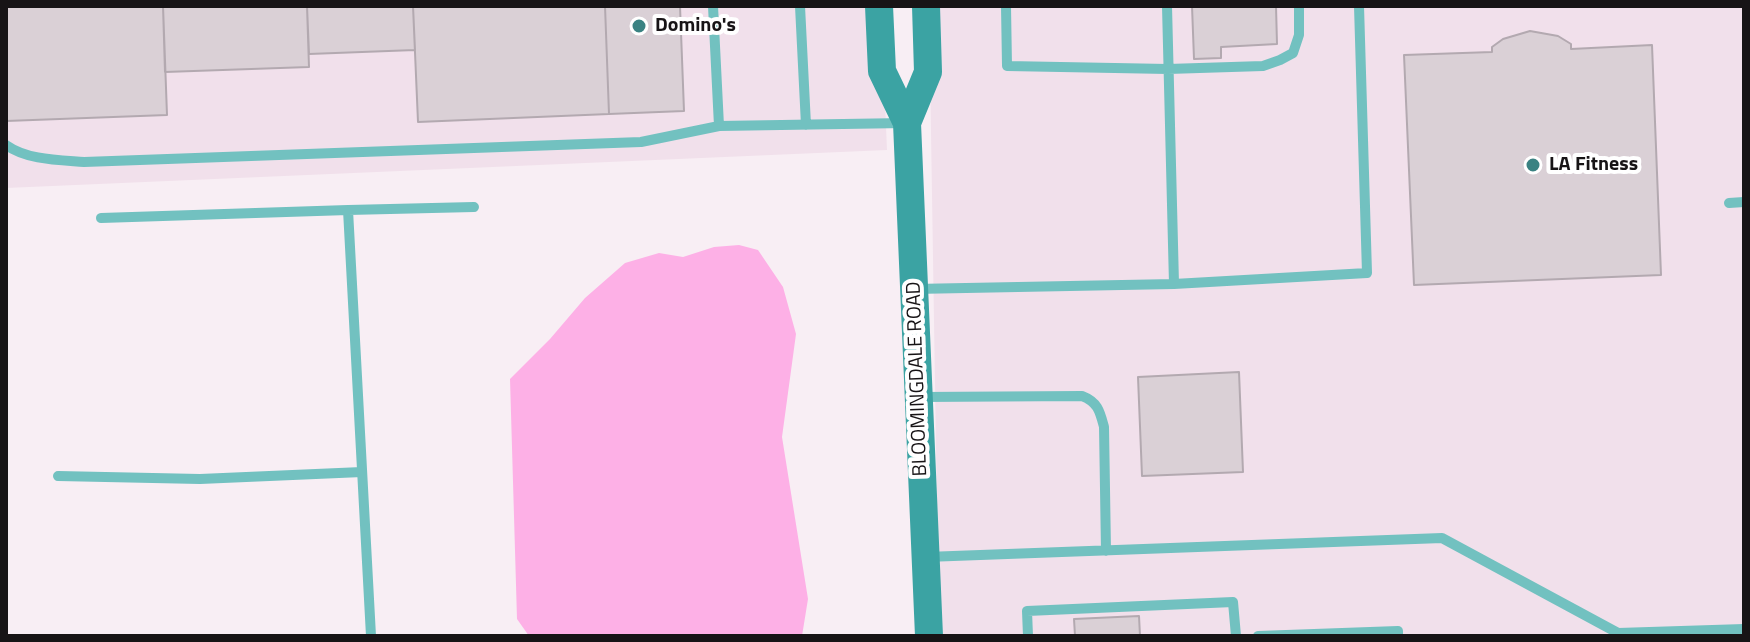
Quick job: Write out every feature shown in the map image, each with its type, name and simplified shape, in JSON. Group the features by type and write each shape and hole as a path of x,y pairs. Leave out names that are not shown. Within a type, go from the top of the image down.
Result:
{"main road":[{"name":"BLOOMINGDALE ROAD","path":"879,6 882,71 907,123 929,636"},
{"name":"BLOOMINGDALE ROAD","path":"907,123 928,72 926,6"}],"lane":[{"path":"713,6 719,126"},
{"path":"800,6 806,125"},
{"path":"1006,6 1007,66 1168,69 1263,66 1280,60 1293,53 1299,35 1299,6"},
{"path":"1167,6 1174,284"},
{"path":"914,289 1174,284 1367,273 1359,6"},
{"path":"6,145 45,159 99,161 641,142 719,126 907,123"},
{"path":"1729,203 1744,202"},
{"path":"101,218 474,207"},
{"path":"348,210 371,636"},
{"path":"918,397 1082,396 1092,400 1099,408 1104,427 1106,551"},
{"path":"58,476 200,479 362,472"},
{"path":"926,557 1442,538 1618,635 1744,629"},
{"path":"1028,636 1027,611 1233,602 1236,636"},
{"path":"1258,636 1398,631 1398,636"}],"shaded area":[{"path":"6,6 881,6 887,150 6,188"},
{"path":"929,6 1744,6 1744,636 939,636"},
{"path":"739,245 758,250 783,287 796,334 782,437 808,599 802,636 529,636 517,619 510,379 585,298 625,263 659,253 683,257 714,247"}],"building":[{"path":"6,6 163,6 167,115 6,121"},
{"path":"163,6 307,6 309,67 165,72"},
{"path":"307,6 413,6 415,50 309,54"},
{"path":"413,6 605,6 609,114 418,122"},
{"path":"605,6 680,6 684,111 609,114"},
{"path":"1192,6 1276,6 1277,44 1221,47 1221,58 1194,59"},
{"name":"LA Fitness","path":"1530,31 1558,36 1571,44 1571,49 1652,45 1661,275 1414,285 1404,55 1492,52 1492,47 1503,39"},
{"path":"1239,372 1243,472 1142,476 1138,377"},
{"path":"1139,616 1140,636 1075,636 1074,619"}],"place":[{"name":"Domino's","path":"639,26"},
{"name":"LA Fitness","path":"1533,165"}]}
